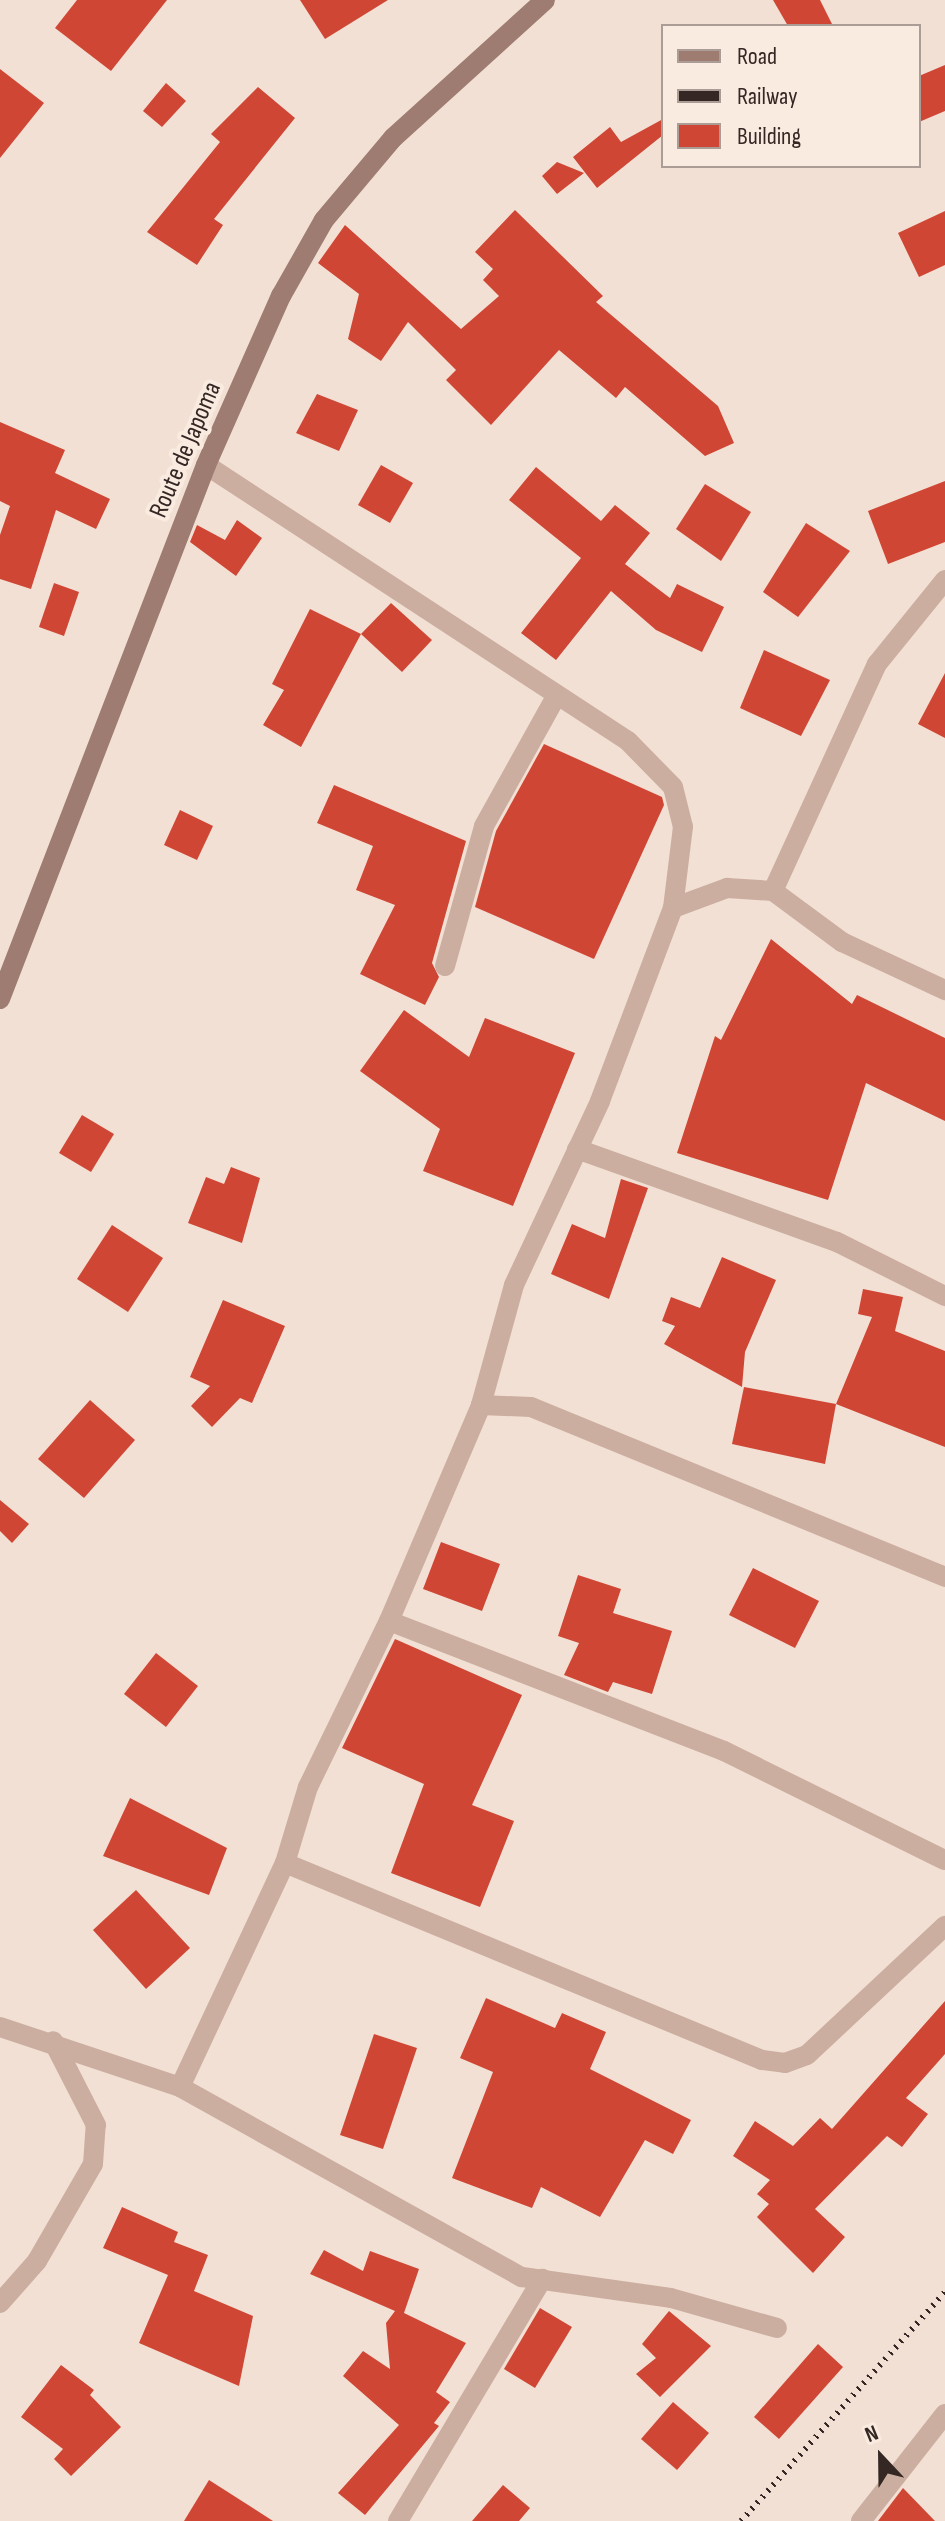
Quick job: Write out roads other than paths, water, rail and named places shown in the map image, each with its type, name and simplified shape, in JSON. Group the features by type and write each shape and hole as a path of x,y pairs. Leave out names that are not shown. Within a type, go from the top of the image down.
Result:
{"street":[{"name":"Route de Japoma","path":"0,999 206,465 281,296 324,220 393,138 545,0"},
{"path":"180,2087 285,1863 324,1748 389,1621 481,1405 514,1285 577,1149 673,908 683,827 673,787 628,741 206,465"},
{"path":"773,891 877,664 945,580"},
{"path":"445,966 484,826 557,695"},
{"path":"673,908 727,888 773,891 842,942 945,990"},
{"path":"577,1149 837,1242 945,1296"},
{"path":"481,1405 531,1407 945,1577"},
{"path":"389,1621 724,1751 945,1860"},
{"path":"285,1863 762,2060 785,2063 807,2055 945,1926"},
{"path":"0,2027 53,2041 180,2087 522,2277 671,2298 777,2328"},
{"path":"0,2303 37,2261 93,2164 96,2125 53,2041"},
{"path":"398,2521 542,2279"},
{"path":"861,2521 945,2414"}],"railway":[{"path":"741,2521 945,2292"}]}
